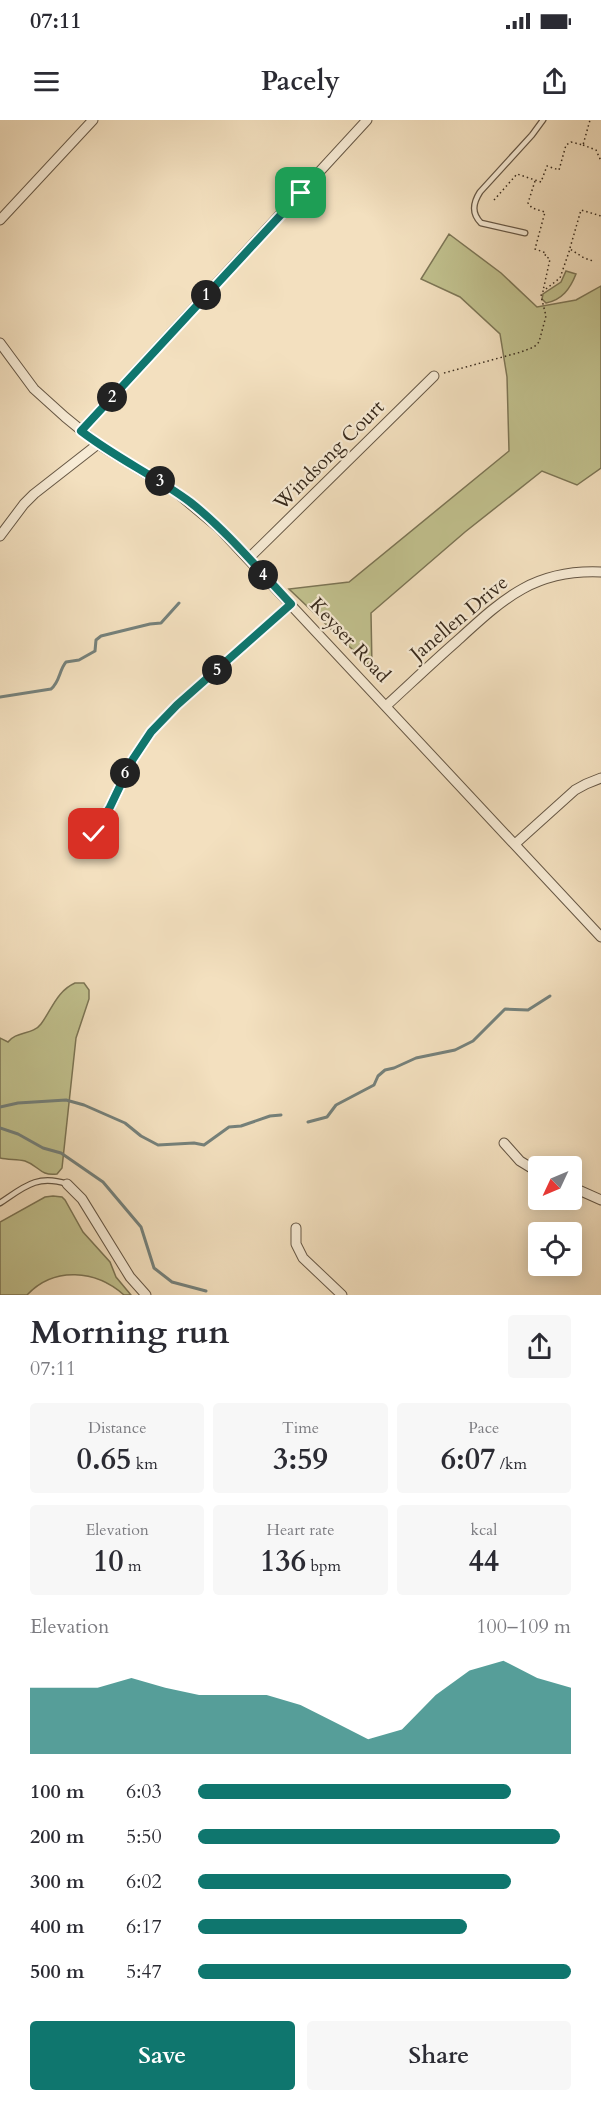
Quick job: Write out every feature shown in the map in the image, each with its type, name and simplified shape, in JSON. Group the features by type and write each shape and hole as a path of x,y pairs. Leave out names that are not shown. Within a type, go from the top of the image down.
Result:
{"street":[{"path":"0,220 93,120"},
{"path":"81,431 367,120"},
{"name":"Keyser Road","path":"0,344 34,389 81,431 190,503 219,528 601,937"},
{"name":"Windsong Court","path":"248,559 434,376"},
{"path":"0,536 19,509 34,494 98,444"},
{"name":"Janellen Drive","path":"386,706 492,608 514,592 536,582 564,574 601,572"},
{"path":"94,834 110,807 129,765 151,732 177,705 291,604"},
{"path":"515,844 575,790 601,778"},
{"path":"504,1143 520,1161 528,1166"},
{"path":"67,1184 82,1199 130,1277 146,1295"},
{"path":"582,1191 601,1200"},
{"path":"296,1228 296,1244 303,1258 342,1295"}],"lane":[{"path":"525,233 481,223 474,214 474,202 480,192 543,120"},
{"path":"0,1203 20,1188 33,1182 56,1181 67,1184"}],"path":[{"path":"583,145 590,120"},
{"path":"494,200 518,174 542,182 547,166 559,170 566,145 571,142 596,150 601,161"},
{"path":"434,376 521,352 534,347 539,342 546,316 541,300 542,292 550,259 545,256 546,253 535,249 545,212 532,208 528,203 535,180"},
{"path":"542,292 560,278 581,210 601,216"},
{"path":"570,249 592,261"}],"green space":[{"path":"449,234 501,273 537,307 576,300 601,286 601,468 577,485 542,471 465,532 371,613 372,668 289,589 349,582 509,451 507,377 500,334 460,297 421,279"},
{"path":"566,271 576,274 571,284 565,293 552,302 546,303 542,299 543,294 561,282"},
{"path":"75,983 84,983 89,990 89,999 76,1038 62,1168 57,1174 47,1174 25,1161 0,1158 0,1038 8,1042 15,1036 34,1030 41,1024 59,996"},
{"path":"45,1197 62,1197 65,1200 83,1232 110,1262 116,1277 131,1295 124,1295 101,1280 75,1275 50,1279 27,1295 0,1295 0,1222"}],"waterway":[{"path":"0,697 51,689 66,662 79,660 95,651 96,640 101,636 161,623 179,603"},
{"path":"308,1122 327,1117 336,1105 374,1085 378,1076 385,1070 416,1058 455,1050 473,1041 505,1009 528,1010 550,996"},
{"path":"0,1107 18,1103 66,1100 84,1105 125,1123 141,1136 158,1145 194,1143 204,1145 229,1127 281,1115"},
{"path":"0,1128 18,1134 43,1148 61,1153 103,1182 141,1227 154,1268 172,1282 206,1291"}],"route":[{"path":"94,834 110,807 126,771 151,732 177,705 291,604 204,514 176,492 81,431 301,193"}]}
